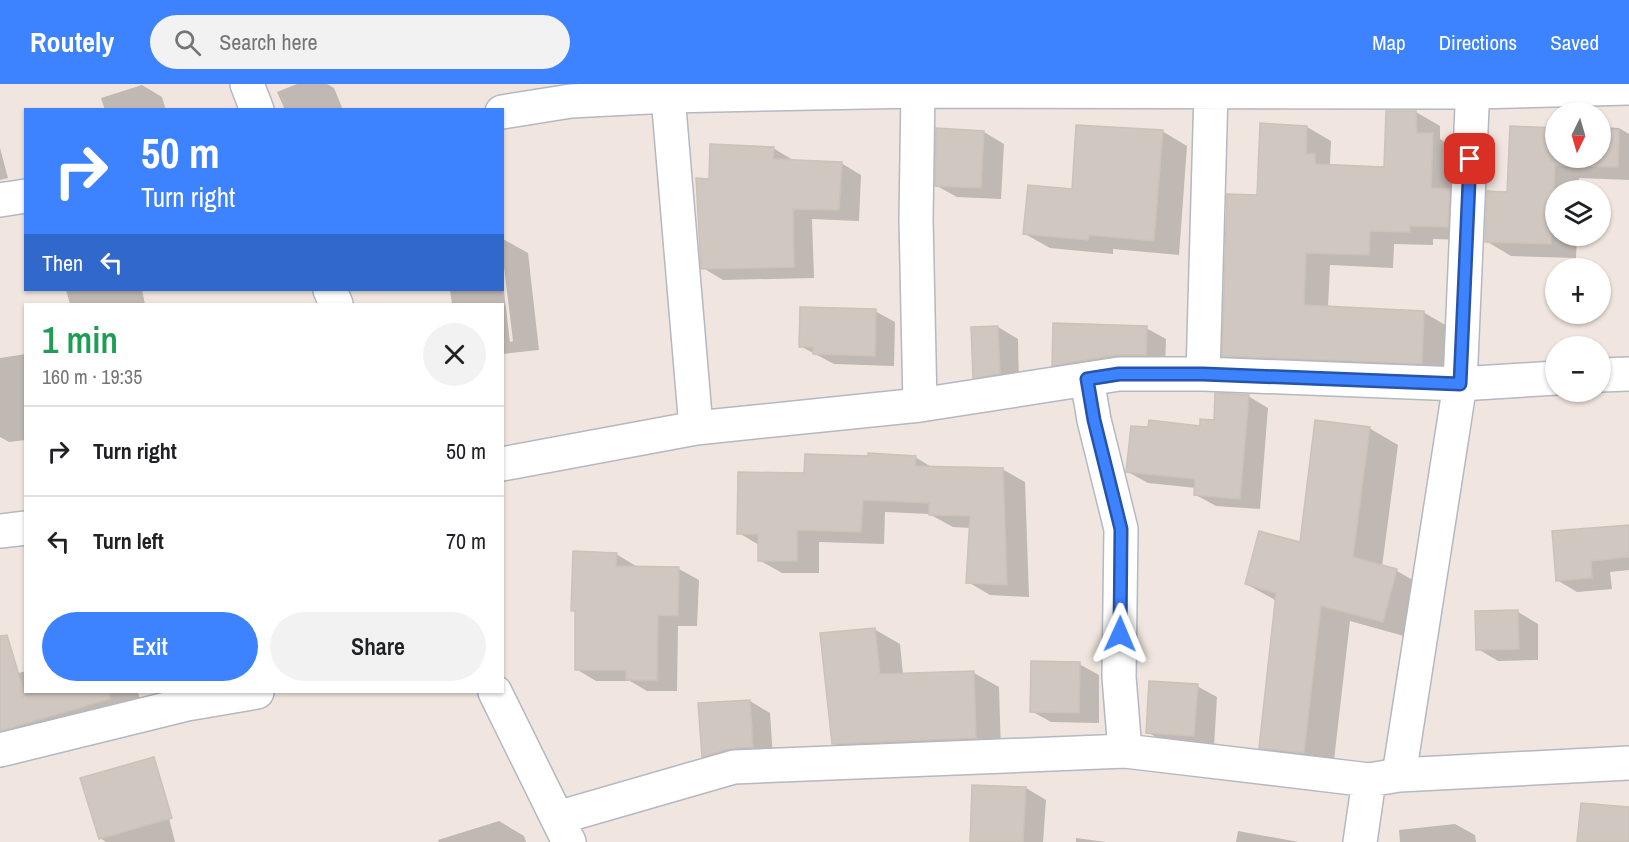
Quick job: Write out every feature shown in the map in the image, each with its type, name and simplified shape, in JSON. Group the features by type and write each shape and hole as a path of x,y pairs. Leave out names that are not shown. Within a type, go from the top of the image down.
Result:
{"street":[{"path":"247,84 255,108"},
{"path":"1360,842 1384,777 1460,384 1473,88"},
{"path":"504,111 570,93 668,96 918,91 1210,92 1629,88"},
{"path":"918,91 916,219 920,405"},
{"path":"1203,374 1210,92"},
{"path":"668,96 696,428"},
{"path":"0,200 24,196"},
{"path":"504,464 696,428 920,405 1119,374 1203,374 1460,384 1545,379"},
{"path":"1611,375 1629,374"},
{"path":"1087,379 1094,420 1121,529 1119,676 1125,751"},
{"path":"0,531 24,528"},
{"path":"0,750 187,704 251,693"},
{"path":"495,693 563,830 734,767 1125,751 1384,777 1629,763"}],"building":[{"path":"1386,111 1416,111 1417,133 1433,133 1431,188 1450,189 1448,227 1410,226 1410,232 1370,231 1369,255 1306,253 1304,305 1424,311 1422,364 1222,356 1227,194 1257,195 1260,123 1307,126 1306,154 1315,154 1315,164 1384,167"},
{"path":"1076,125 1163,130 1154,241 1089,235 1088,240 1023,234 1028,185 1072,189"},
{"path":"1510,126 1545,128 1545,168 1555,168 1554,180 1545,180 1545,244 1485,242 1487,191 1507,192"},
{"path":"936,128 984,131 981,188 935,186"},
{"path":"1611,130 1619,130 1618,167 1611,167"},
{"path":"710,144 774,147 773,159 842,162 839,210 793,209 794,267 701,269 696,178 709,179"},
{"path":"800,307 876,309 875,356 813,354 813,347 799,347"},
{"path":"1053,323 1147,326 1146,355 1116,355 1052,366"},
{"path":"998,326 1000,374 973,378 971,327"},
{"path":"1215,393 1249,395 1240,499 1194,495 1195,479 1126,472 1131,426 1148,427 1149,420 1200,426 1200,419 1214,420"},
{"path":"1315,420 1370,427 1353,557 1397,569 1383,622 1321,606 1304,753 1259,748 1276,593 1245,584 1259,531 1300,542"},
{"path":"868,453 916,456 915,466 1003,468 1007,585 966,583 970,516 929,515 929,503 863,500 861,532 797,530 797,561 758,561 758,534 737,534 738,472 804,473 805,454 868,456"},
{"path":"1629,525 1629,557 1591,561 1592,578 1556,581 1552,531"},
{"path":"573,551 617,553 616,566 679,567 678,616 658,615 657,680 626,680 626,670 575,670 575,611 571,611"},
{"path":"1518,610 1519,649 1476,650 1475,611"},
{"path":"875,628 880,674 974,671 976,738 832,744 820,633"},
{"path":"7,635 24,693 109,693 110,699 0,731 0,636"},
{"path":"1031,661 1080,662 1079,713 1030,712"},
{"path":"1149,681 1198,684 1194,736 1146,733"},
{"path":"750,700 753,747 729,749 702,757 698,703"},
{"path":"154,757 172,818 99,839 80,778"},
{"path":"972,785 1026,787 1023,842 970,842"},
{"path":"1581,803 1629,807 1629,842 1577,842"}],"route":[{"path":"1120,634 1121,529 1094,420 1087,379 1119,374 1203,374 1460,384 1470,159"}]}
